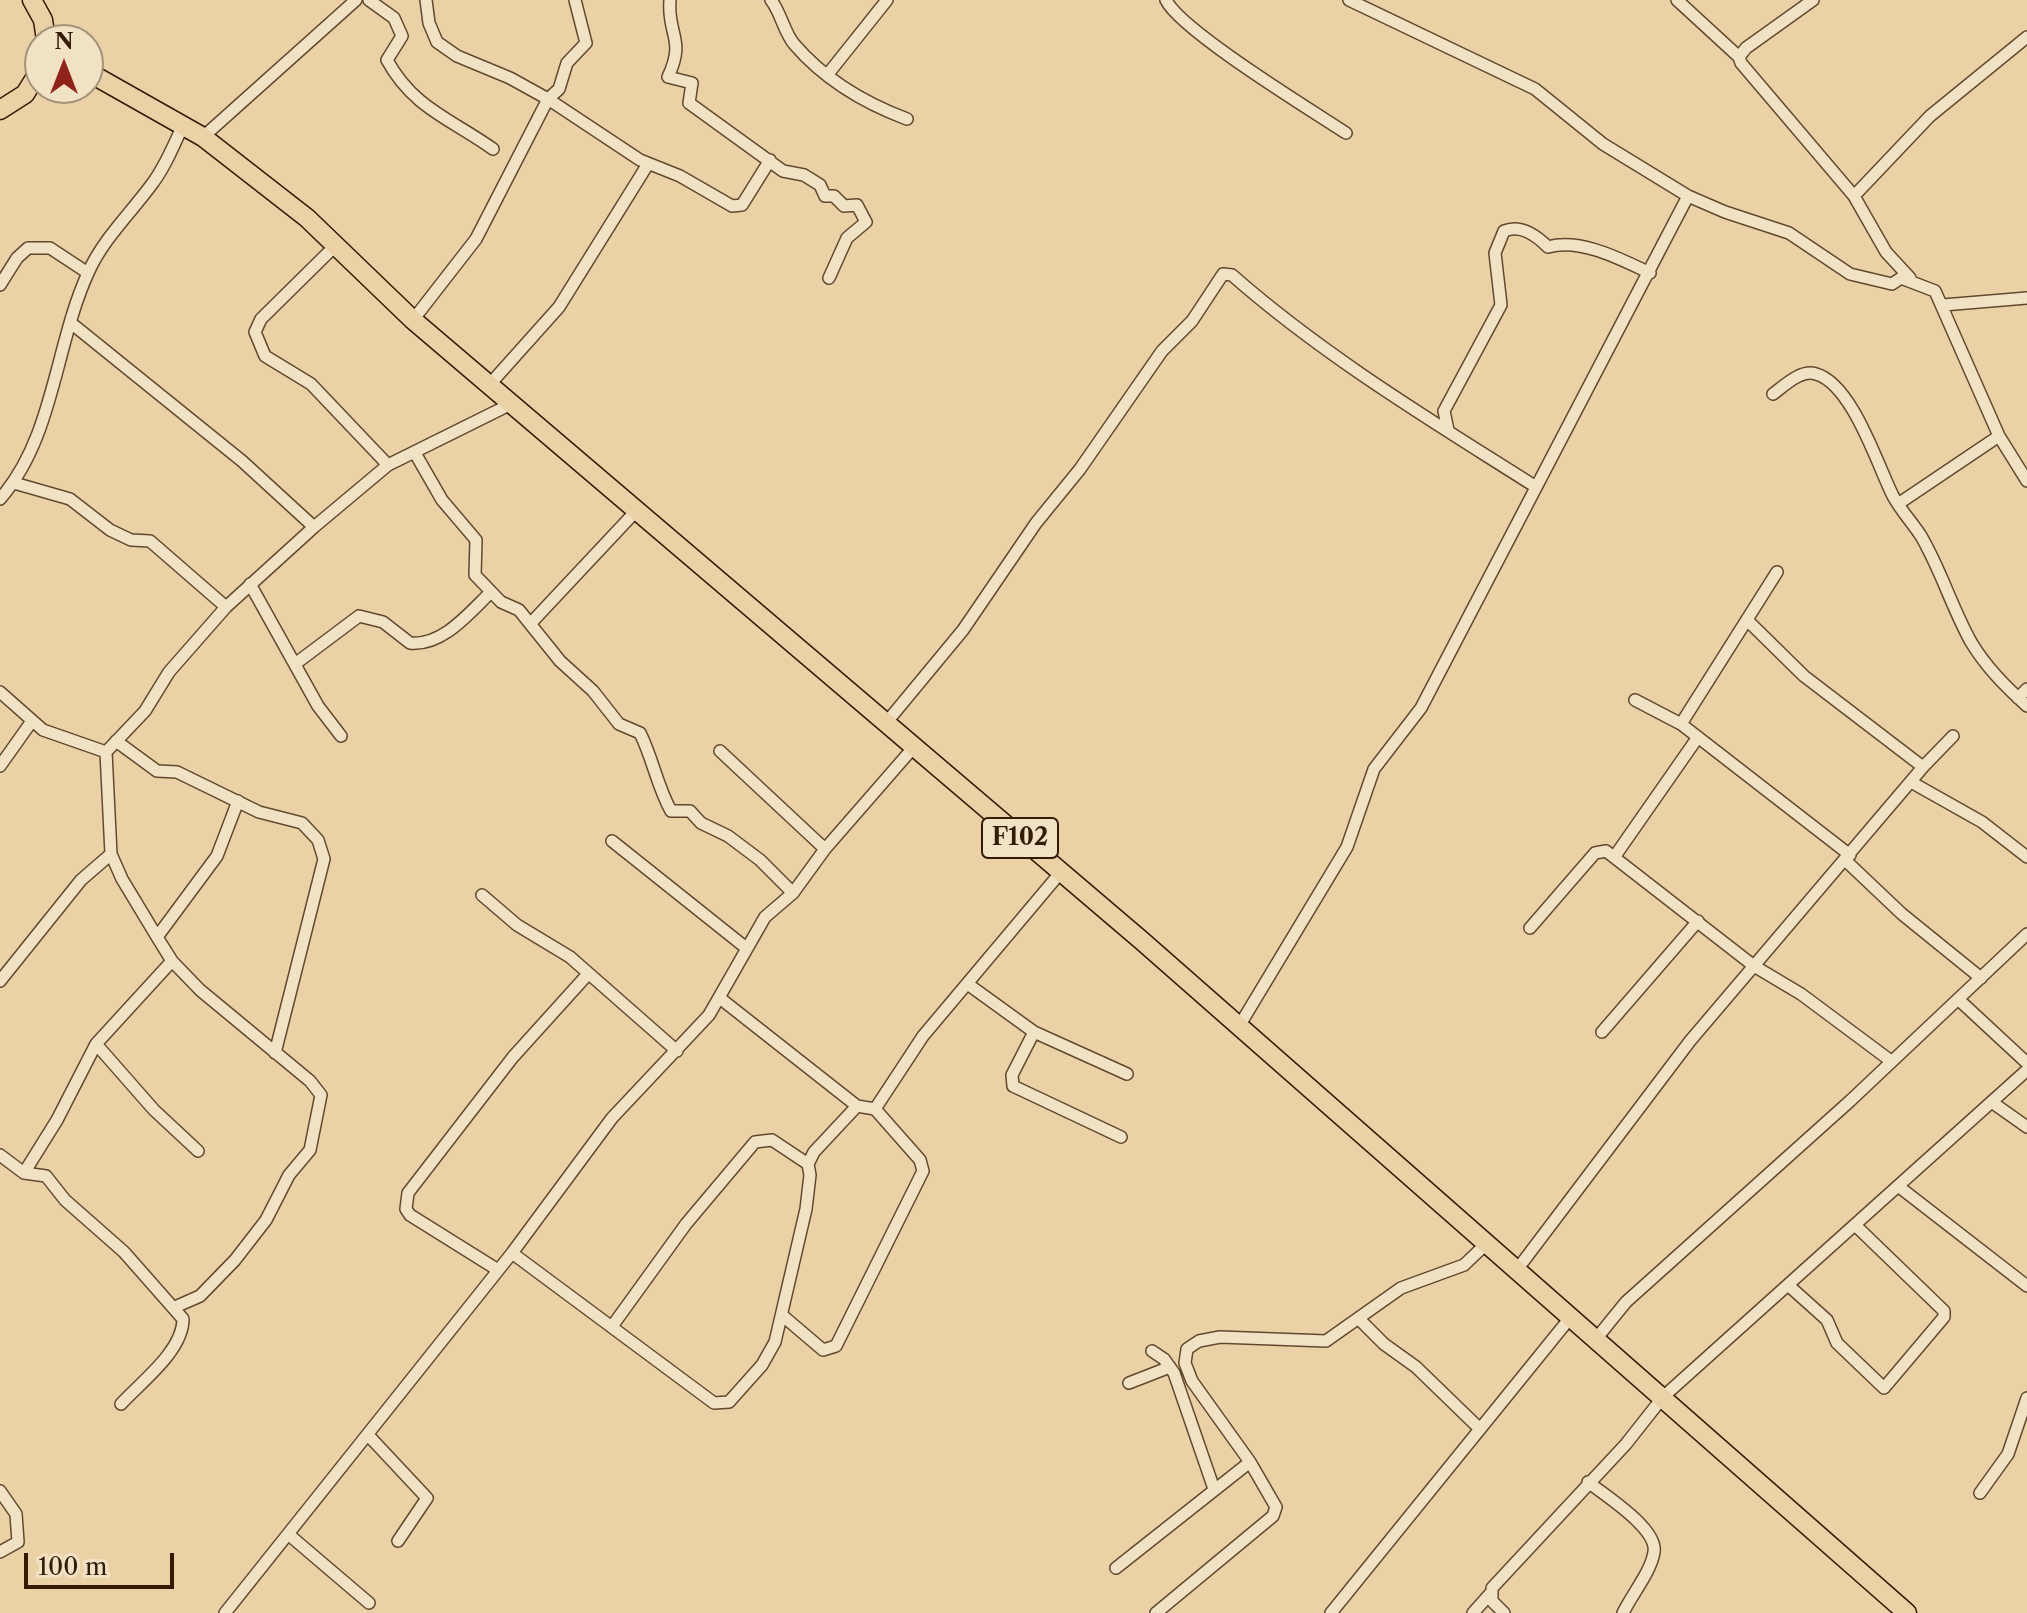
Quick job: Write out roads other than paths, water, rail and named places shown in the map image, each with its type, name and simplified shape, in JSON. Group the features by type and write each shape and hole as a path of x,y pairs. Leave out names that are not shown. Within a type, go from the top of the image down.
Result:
{"main road":[{"path":"36,6 47,24"},
{"name":"F102","path":"104,83 203,137 336,245 413,320 491,383 1325,1100 1485,1245 1663,1397 1907,1613"},
{"name":"F102","path":"104,88 114,90"},
{"path":"0,110 24,96"}],"street":[{"path":"203,137 356,0"},
{"path":"369,0 394,18 402,36 387,60 408,92 443,120 469,132 493,149"},
{"path":"426,0 429,23 437,42 548,99 623,151 738,206 746,200 770,160"},
{"path":"413,320 476,239 548,99 559,89 567,63 586,43 575,0"},
{"path":"670,0 668,21 675,31 678,55 668,77 692,83 689,103 783,171 804,175 820,185 825,196 834,196 844,206 857,205 866,222 847,238 829,278"},
{"path":"771,0 792,43 860,99 907,119"},
{"path":"828,74 887,0"},
{"path":"1166,0 1179,17 1222,49 1346,133"},
{"path":"1349,0 1535,89 1603,144 1688,196 1789,233 1850,274 1892,284 1901,278 1913,280"},
{"path":"1677,0 1739,57 1789,122 1854,196 1897,268 1935,291 1999,436 2027,481"},
{"path":"1739,57 1746,48 1813,0"},
{"path":"1854,196 1930,116 2027,37"},
{"path":"0,499 14,483 37,431 88,273 121,220 152,184 183,125"},
{"path":"491,383 559,307 648,164"},
{"path":"1238,1028 1347,847 1374,769 1421,708 1688,196"},
{"path":"1854,196 1860,219"},
{"path":"1448,431 1444,411 1501,305 1495,253 1504,231 1520,229 1535,235 1548,247 1561,243 1605,253 1650,273"},
{"path":"336,245 261,319 255,332 265,356 311,384 388,465"},
{"path":"0,285 28,248 50,248 88,273"},
{"path":"886,723 963,630 1036,523 1080,469 1162,351 1192,321 1223,274 1232,275 1282,318 1536,487"},
{"path":"1943,305 2027,298"},
{"path":"71,323 242,461 314,527"},
{"path":"1773,394 1807,373 1824,377 1851,406 1898,504 1925,545 1969,638 1996,678 2024,698"},
{"path":"175,1307 200,1296 235,1260 266,1220 270,1205 299,1160 310,1150 321,1095 310,1081 200,990 172,961 122,879 111,854 106,752 145,711 169,672 226,607 314,527 388,465 514,403"},
{"path":"1898,504 1999,436"},
{"path":"415,453 442,500 476,540 475,575 501,602 519,610 560,661 593,691 619,724 640,733 654,761 660,791 671,811 690,811 701,823 728,836 760,860 793,893"},
{"path":"14,483 70,499 110,530 131,540 150,541 226,607"},
{"path":"531,623 637,510"},
{"path":"1681,724 1777,572"},
{"path":"250,584 318,706 341,736"},
{"path":"295,664 359,616 383,622 410,643 430,641 454,627 491,592"},
{"path":"1747,620 1804,676 1923,767"},
{"path":"0,692 43,730 106,752"},
{"path":"1635,700 1681,724 1848,857 1902,914 1981,978"},
{"path":"0,766 32,721"},
{"path":"1516,1271 1690,1041 1923,767 1953,736"},
{"path":"1615,856 1698,737"},
{"path":"116,741 150,768 188,776 259,812 302,823 318,840 324,859 275,1053"},
{"path":"225,1613 512,1253 612,1118 677,1051 721,999 745,947 765,917 793,893 825,849 913,748"},
{"path":"720,751 825,849"},
{"path":"1911,782 1982,822 2027,857"},
{"path":"157,937 217,856 238,801"},
{"path":"612,841 745,947"},
{"path":"1530,928 1595,853 1606,851 1754,966 1801,994 1891,1061"},
{"path":"0,981 81,880 111,854"},
{"path":"875,1109 923,1036 1061,872"},
{"path":"482,895 517,925 570,957 677,1051"},
{"path":"1602,1032 1698,921"},
{"path":"1596,1339 1626,1302 2027,934"},
{"path":"24,1173 57,1120 96,1044 172,961"},
{"path":"498,1270 410,1215 406,1209 408,1193 513,1057 588,974"},
{"path":"969,985 1034,1032 1127,1074"},
{"path":"721,999 857,1106 875,1109 920,1160 923,1171 836,1346 823,1350 783,1316"},
{"path":"1958,999 2027,1063"},
{"path":"1034,1032 1012,1075 1013,1086 1121,1137"},
{"path":"96,1044 154,1110 198,1151"},
{"path":"1473,1613 1499,1579 1626,1444 1663,1397 2027,1070"},
{"path":"1993,1103 2027,1127"},
{"path":"512,1253 613,1325 714,1403 724,1405 762,1365 775,1342 806,1209 810,1175 808,1164 814,1152 857,1106"},
{"path":"613,1325 686,1224 755,1142 772,1140 808,1164"},
{"path":"0,1155 24,1173 46,1176 65,1200 124,1252 183,1319 181,1332 165,1356 121,1404"},
{"path":"1898,1186 2027,1286"},
{"path":"1788,1285 1827,1320 1837,1343 1884,1388 1944,1317 1944,1311 1855,1225"},
{"path":"1156,1613 1273,1516 1276,1507 1250,1462 1192,1381 1185,1363 1187,1349 1199,1341 1220,1337 1326,1341 1401,1288 1464,1265 1485,1245"},
{"path":"1331,1613 1570,1318"},
{"path":"1359,1319 1480,1429"},
{"path":"1152,1351 1170,1367 1214,1489"},
{"path":"1129,1383 1170,1367"},
{"path":"1980,1493 2008,1454 2026,1404"},
{"path":"368,1435 427,1498 398,1541"},
{"path":"1116,1568 1250,1462"},
{"path":"1588,1482 1645,1528 1654,1540 1654,1554 1623,1613"},
{"path":"0,1491 16,1514 18,1542 0,1552"},
{"path":"288,1534 369,1603"},
{"path":"1490,1594 1504,1613"}]}
